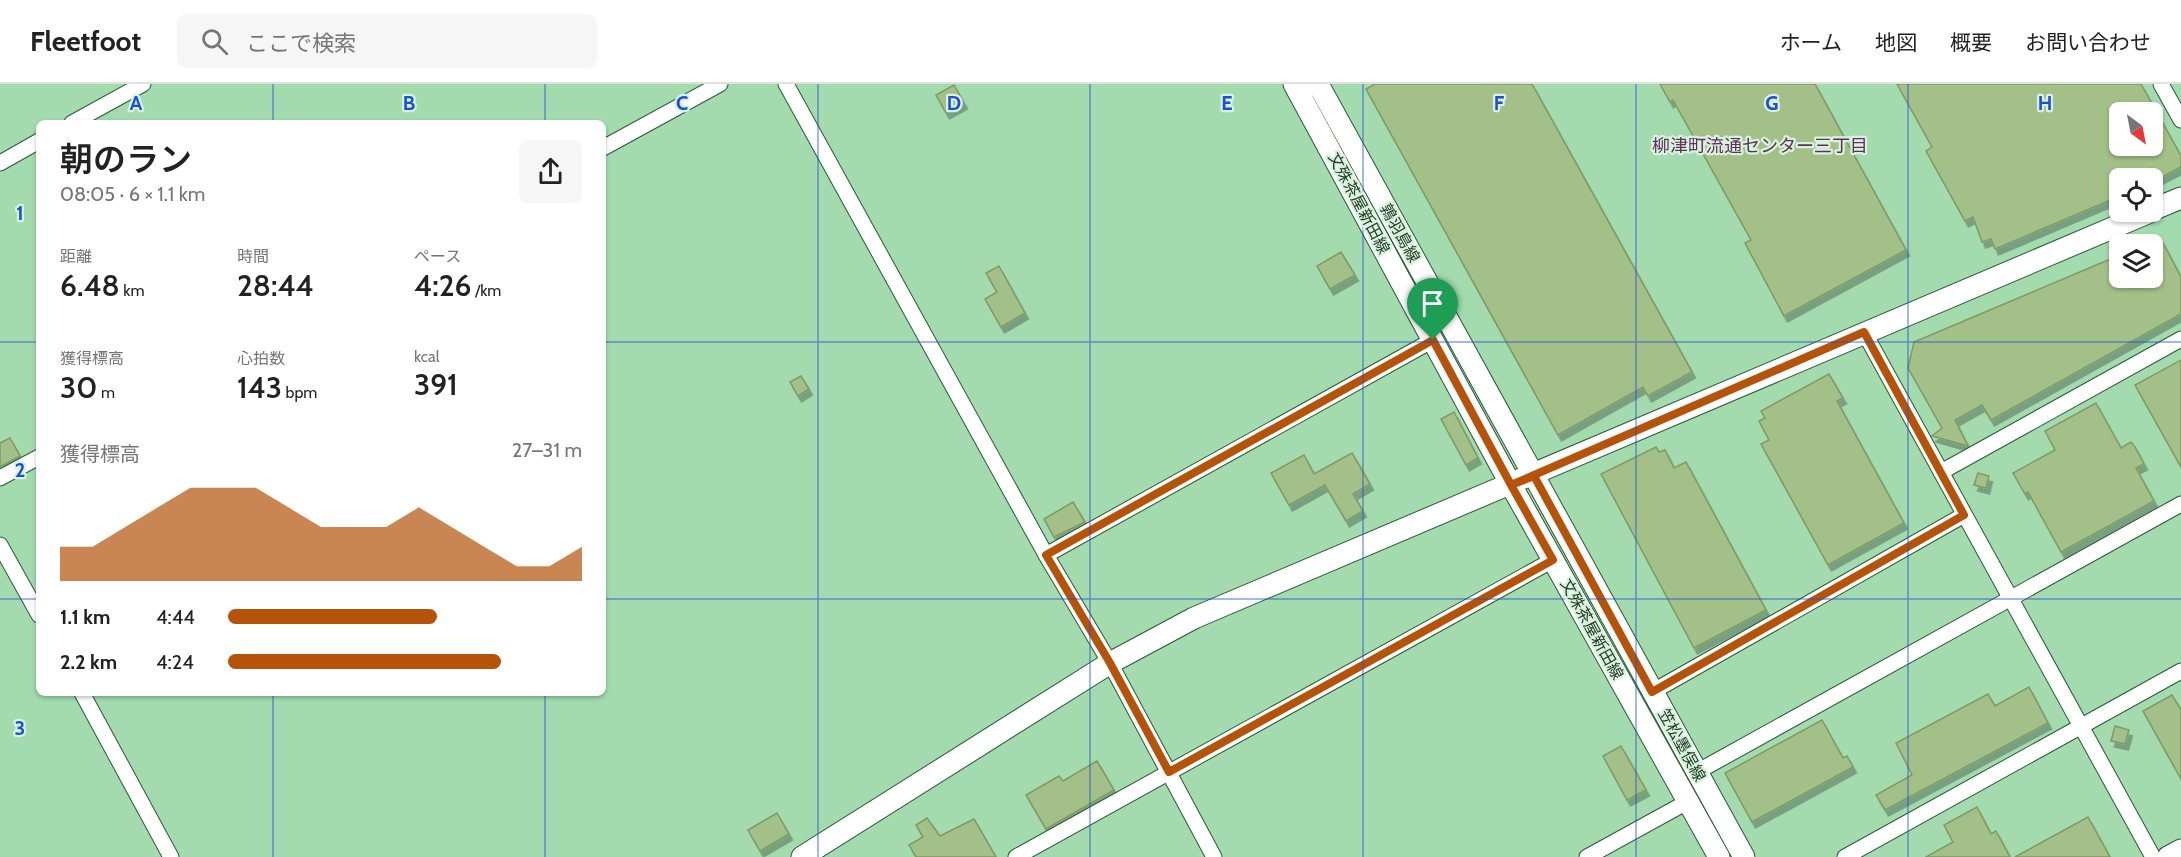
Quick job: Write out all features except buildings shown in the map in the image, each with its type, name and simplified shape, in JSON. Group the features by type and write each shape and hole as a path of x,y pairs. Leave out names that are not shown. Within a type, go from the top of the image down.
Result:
{"main road":[{"path":"1295,86 1318,84"},
{"name":"鶉羽島線","path":"1318,84 1534,476"},
{"name":"文殊茶屋新田線","path":"1295,86 1511,485 1719,857"},
{"path":"2163,206 2181,198"},
{"path":"802,857 1110,663 1224,605 1534,476 1864,332 2125,222"},
{"name":"笠松墨俣線","path":"1534,476 1743,857"},
{"path":"2168,857 2181,850"}],"street":[{"path":"77,120 143,84"},
{"path":"606,146 720,84"},
{"path":"786,84 1046,555 1110,663 1214,857"},
{"path":"2161,84 2181,120"},
{"path":"0,163 36,143"},
{"path":"1864,332 2153,857"},
{"path":"1941,472 2181,339"},
{"path":"1046,555 1433,340"},
{"path":"0,478 36,459"},
{"path":"1704,768 2181,504"},
{"path":"1652,692 1964,515"},
{"path":"0,545 36,610"},
{"path":"1016,857 1553,560"},
{"path":"1845,857 2181,671"},
{"path":"84,696 171,857"},
{"path":"1587,857 1689,801"}],"district":[{"name":"柳津町流通センター三丁目","path":"1760,146"}],"route":[{"path":"1433,340 1046,555 1110,663 1169,772 1553,560 1511,485 1864,332 1964,515 1652,692 1534,476 1511,485 1433,340"}]}
